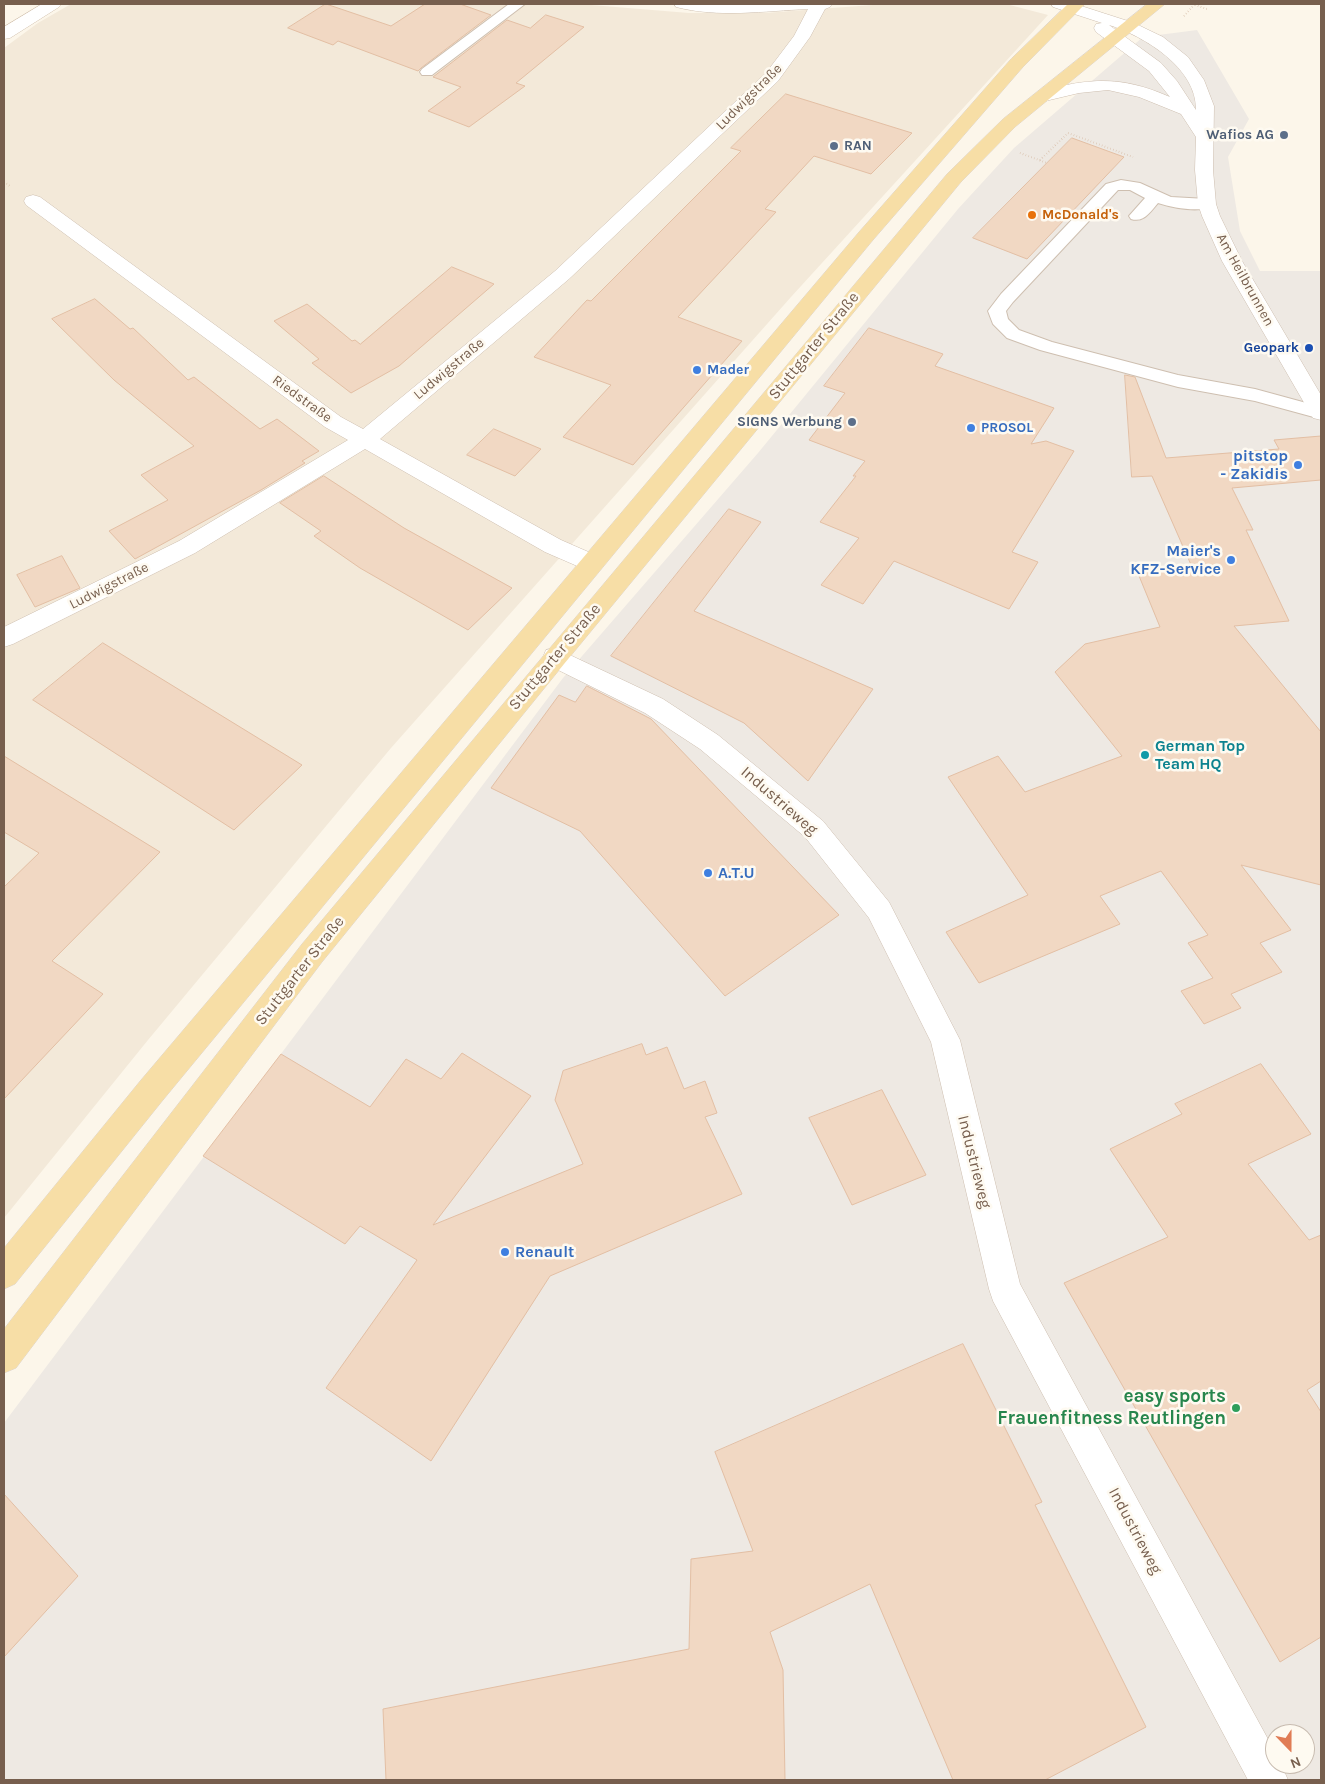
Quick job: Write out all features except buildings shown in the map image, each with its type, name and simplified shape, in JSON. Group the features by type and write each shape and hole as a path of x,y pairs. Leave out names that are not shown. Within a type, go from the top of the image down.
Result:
{"main road":[{"name":"Stuttgarter Straße","path":"4,1356 312,953 555,657 954,178 989,142 1041,97 1157,4"},
{"name":"Stuttgarter Straße","path":"4,1272 152,1090 872,229 1069,5"}],"street":[{"path":"4,34 54,4"},
{"path":"682,4 716,8 824,4"},
{"name":"Ludwigstraße","path":"4,638 187,547 364,440 562,276 772,77 802,37 820,4"},
{"name":"Am Heilbrunnen","path":"1069,5 1128,26 1167,49 1182,61 1198,84 1205,106 1203,135 1207,204 1232,261 1321,413"},
{"name":"Am Heilbrunnen","path":"1069,5 1154,67 1170,85 1203,135"},
{"path":"1041,97 1068,89 1104,85 1120,86 1188,111"},
{"name":"Riedstraße","path":"33,201 333,422 553,546 592,563"},
{"name":"Industrieweg","path":"555,657 654,706 709,742 814,828 879,910 945,1040 1005,1289 1269,1780"}],"lane":[{"path":"426,72 518,4"},
{"path":"1207,204 1166,201 1133,185 1123,184 1115,186 1106,192 1006,298 997,311 999,320 1013,334 1046,346 1126,368 1200,386 1254,395 1321,413"},
{"path":"1137,216 1156,196"}],"path":[{"path":"1181,19 1195,4 1207,9"},
{"path":"1040,160 1068,132 1133,157 1111,179 1115,186"},
{"path":"1024,154 1047,163"}],"shaded area":[{"path":"71,4 579,4 689,13 765,13 886,4 1006,4 1048,15 791,297 391,748 148,1040 4,1218 4,48 38,23"},
{"path":"1197,30 1249,119 1228,157 1240,231 1260,271 1321,271 1321,1780 4,1780 4,1423 563,678 758,453 958,209 1014,148 1143,37"}],"place":[{"name":"Wafios AG","path":"1284,135"},
{"name":"RAN","path":"834,146"},
{"name":"McDonald's","path":"1032,215"},
{"name":"Geopark","path":"1309,348"},
{"name":"Mader","path":"697,370"},
{"name":"SIGNS Werbung","path":"852,422"},
{"name":"PROSOL","path":"971,428"},
{"name":"pitstop - Zakidis","path":"1298,465"},
{"name":"Maier's KFZ-Service","path":"1231,560"},
{"name":"German Top Team HQ","path":"1145,755"},
{"name":"A.T.U","path":"708,873"},
{"name":"Renault","path":"505,1252"},
{"name":"easy sports Frauenfitness Reutlingen","path":"1236,1408"}]}
